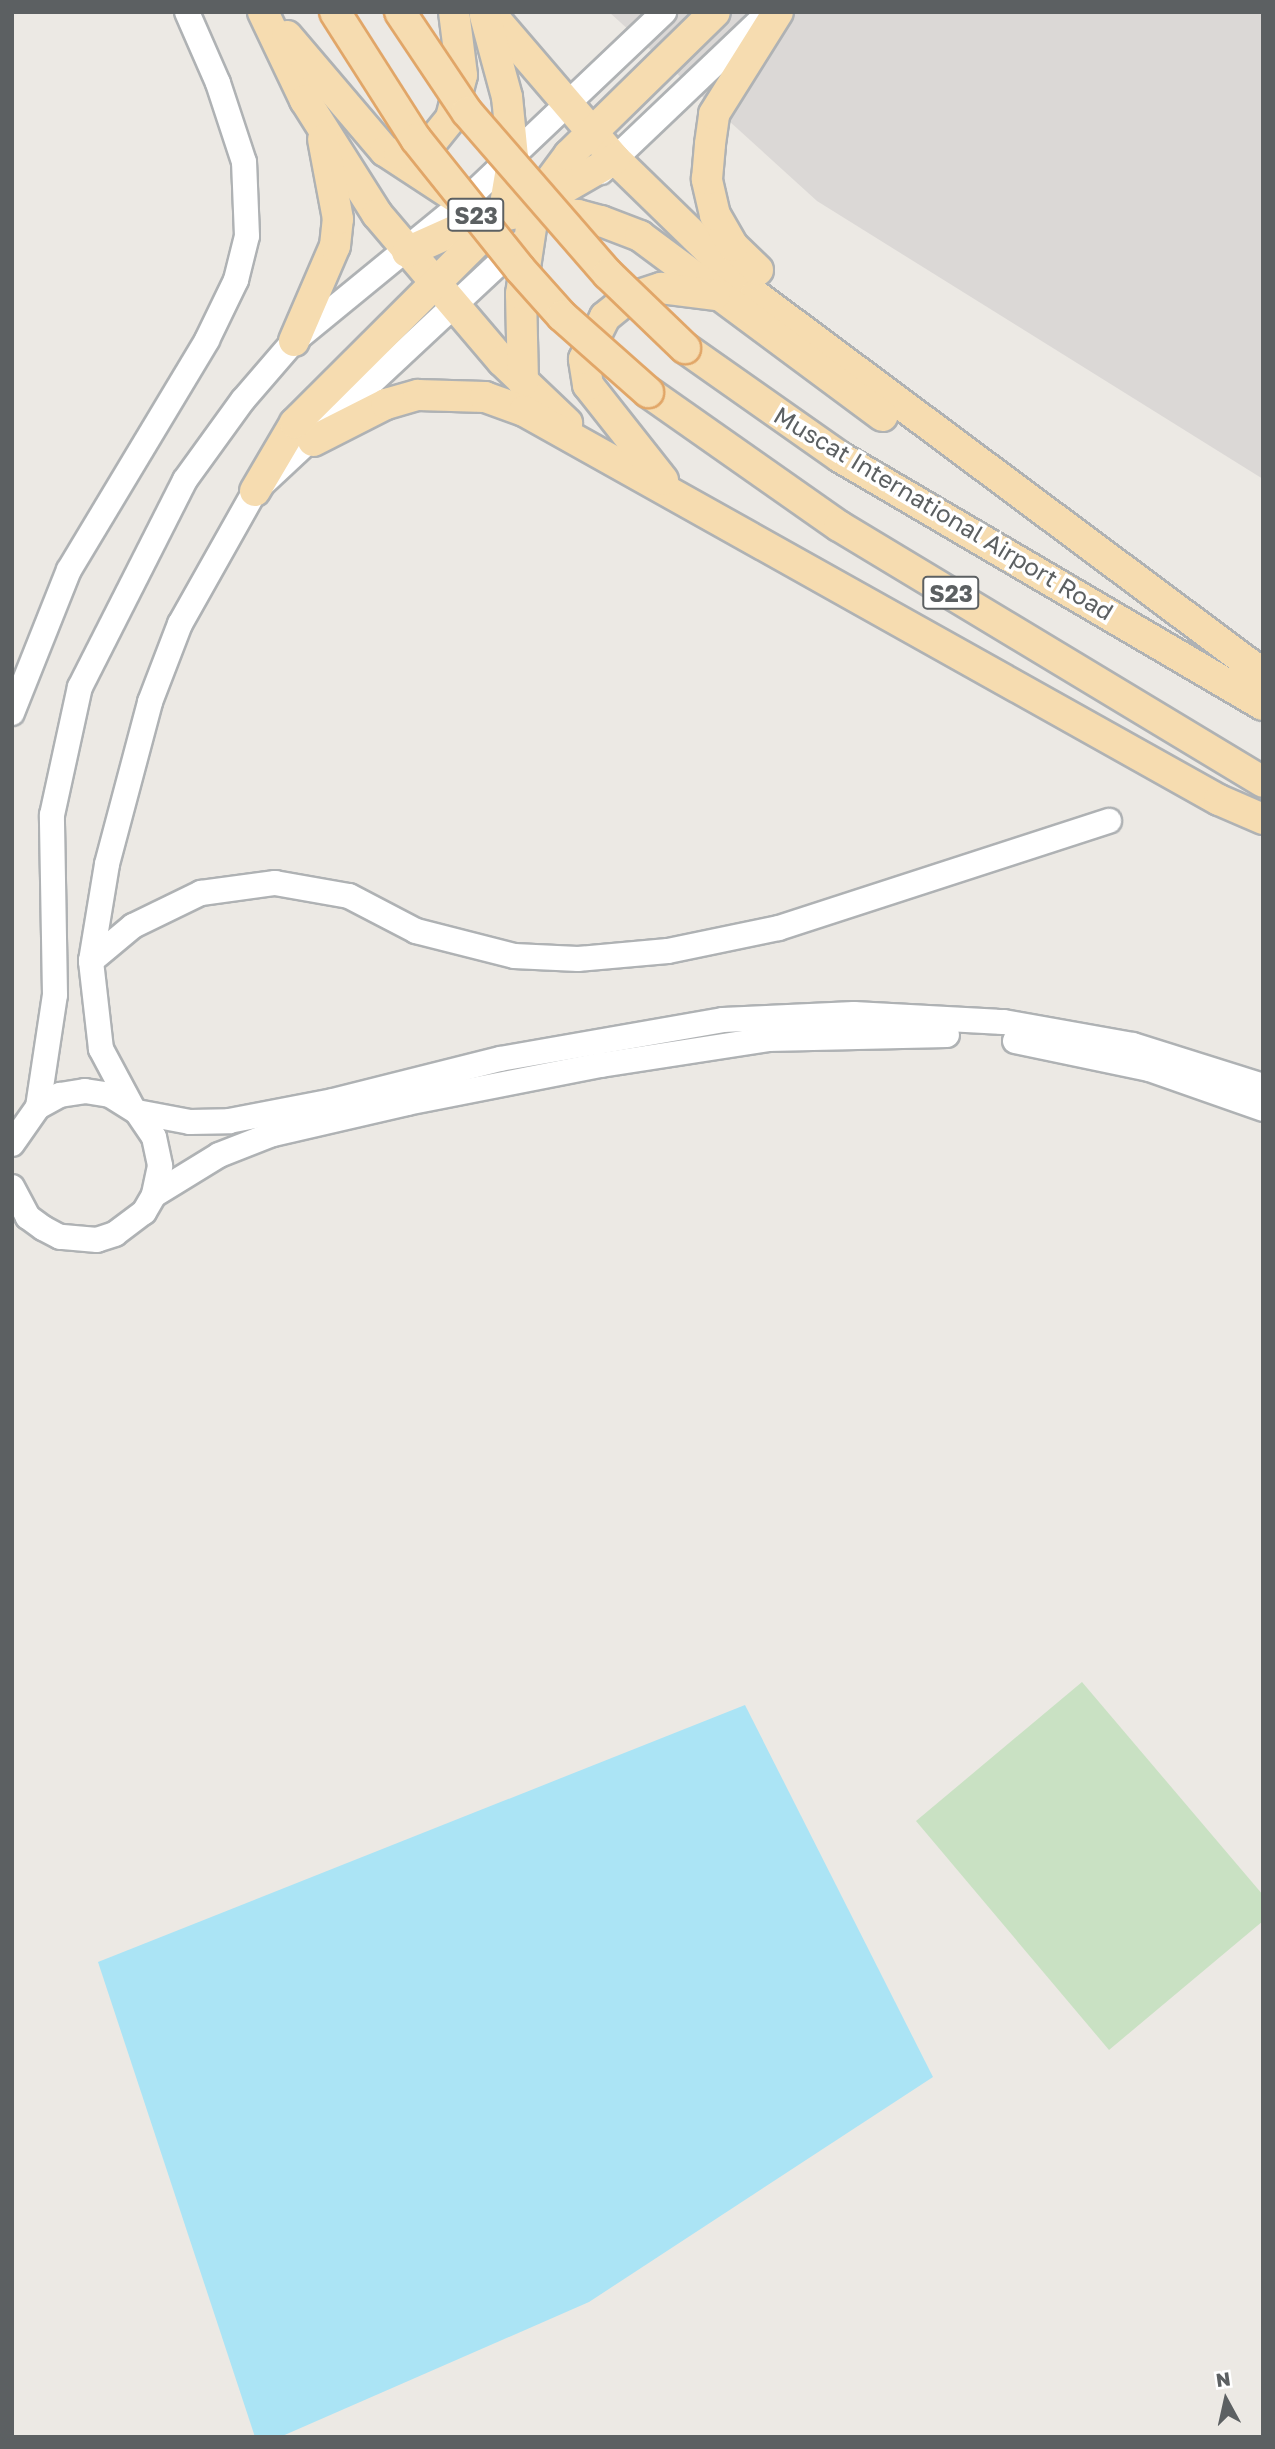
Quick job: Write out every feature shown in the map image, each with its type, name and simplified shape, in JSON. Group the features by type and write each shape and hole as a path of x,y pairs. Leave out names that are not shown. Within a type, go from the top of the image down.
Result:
{"main road":[{"path":"265,12 321,125 376,214 443,295 523,382 593,447"},
{"path":"265,12 385,151 464,202 601,221 640,236 965,477 1090,557 1121,569"},
{"name":"S23","path":"335,12 416,139 520,269 562,316 648,392 839,526 1263,782"},
{"name":"Muscat International Airport Road","path":"400,12 467,112 608,274 685,348 840,457 1263,705"},
{"path":"385,151 415,152 445,130 451,118 463,75 454,12"},
{"path":"483,12 507,97 513,156 527,212 521,295 523,382"},
{"path":"489,12 615,159 755,295 1263,674"},
{"path":"254,491 295,423 443,295 527,212 592,133 715,12"},
{"path":"778,12 714,114 708,179 715,215 733,246 842,360"},
{"path":"294,341 335,246 338,219 321,125"},
{"path":"407,252 446,232 527,212 615,159"},
{"path":"678,499 588,385 584,359 605,317 627,299 661,288 726,298"},
{"path":"313,441 386,404 418,395 455,392 485,397 524,411 593,447 678,499 1219,800 1263,819"}],"street":[{"path":"12,713 68,570 207,340 239,269 247,236 244,162 218,83 187,12"},
{"path":"38,1107 55,995 52,815 80,687 186,480 243,400 294,341 407,252 464,202 664,12"},
{"path":"615,159 769,12"},
{"path":"12,1187 29,1217 43,1228 78,1241 97,1240 123,1230 144,1212 153,1195 160,1166 156,1147 101,1049 91,961 107,864 149,702 180,624 254,491 313,441 443,295"},
{"path":"91,961 133,926 201,893 275,883 349,896 416,931 514,956 578,959 668,951 779,928 1109,821"},
{"path":"14,1134 38,1107 60,1095 85,1091 110,1095 135,1110 190,1122 229,1121 333,1101 500,1059 723,1020 854,1014 1004,1022 1133,1045 1263,1086"},
{"path":"153,1195 219,1155 273,1134 601,1065 768,1039 907,1034 997,1037 1149,1069 1263,1109"}],"shaded area":[{"path":"609,12 1263,12 1263,479 817,201"}],"green space":[{"path":"1082,1682 1263,1895 1263,1921 1109,2050 916,1821"}],"water":[{"path":"745,1705 933,2077 589,2302 280,2437 255,2437 98,1962"}]}
